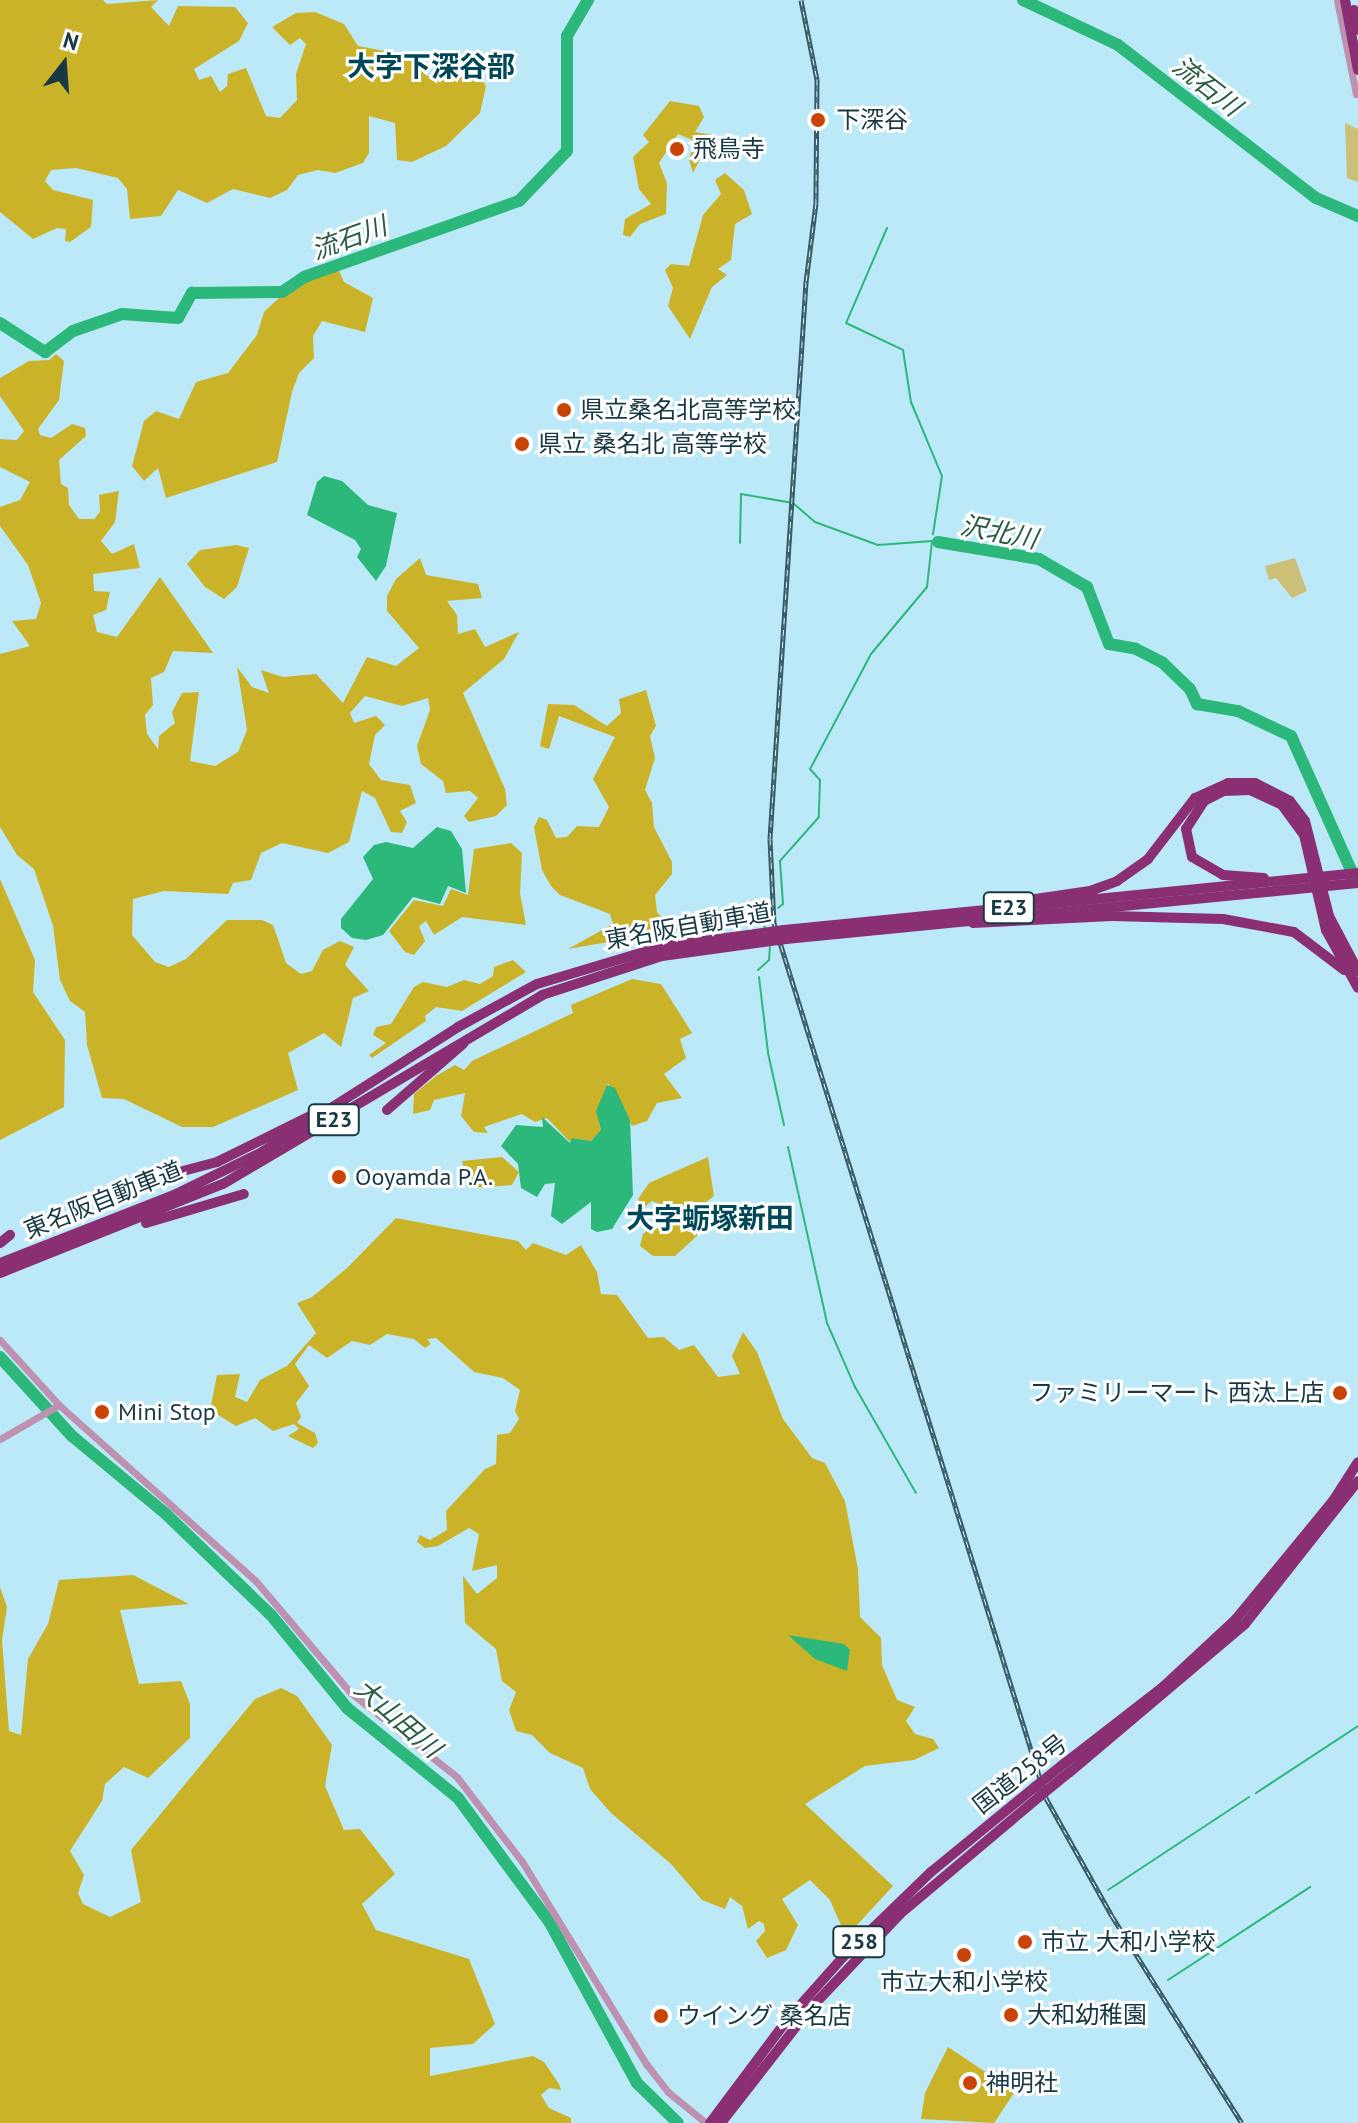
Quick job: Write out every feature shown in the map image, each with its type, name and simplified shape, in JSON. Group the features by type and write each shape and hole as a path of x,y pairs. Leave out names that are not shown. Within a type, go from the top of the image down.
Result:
{"highway":[{"path":"1345,0 1358,70"},
{"path":"1352,0 1358,30"},
{"path":"936,916 1104,886 1148,859 1203,792 1237,781 1264,786 1290,801 1305,821 1329,916 1358,971"},
{"path":"1344,970 1319,908 1304,835 1282,805 1250,790 1224,791 1204,801 1186,829 1192,857 1207,870 1240,877 1358,870"},
{"name":"東名阪自動車道","path":"0,1263 217,1176 372,1084 458,1027 537,984 661,952 936,916 1358,870"},
{"name":"東名阪自動車道","path":"0,1273 107,1232 267,1161 476,1030 542,995 661,952 1358,883"},
{"path":"965,922 1144,915 1223,919 1280,929 1318,947 1344,970 1358,988"},
{"path":"387,1110 464,1043 542,995"},
{"path":"160,1177 217,1162 372,1084"},
{"path":"107,1232 244,1194"},
{"path":"0,1243 10,1235"},
{"name":"国道258号","path":"1068,1768 1163,1687 1236,1619 1333,1501 1358,1462"},
{"name":"国道258号","path":"708,2123 787,2020 845,1955 931,1872 1068,1768 1245,1624 1358,1481"},
{"name":"国道258号","path":"721,2123 785,2039 891,1923 1037,1791"}],"street":[{"path":"1337,0 1356,94"},
{"path":"0,1340 58,1406 255,1580 351,1693 457,1777 523,1863 647,2065 668,2092 708,2123"},
{"path":"0,1439 58,1406"}],"shaded area":[{"path":"0,0 103,0 107,4 158,0 151,7 169,26 178,6 235,7 248,23 239,41 194,69 199,80 211,76 220,92 227,86 228,74 246,68 266,116 280,118 297,100 296,74 306,44 300,38 290,45 272,27 296,13 315,12 344,24 358,46 406,55 427,76 479,75 486,86 480,113 446,146 412,162 397,160 395,123 369,116 369,153 363,163 335,173 318,170 298,175 287,190 270,198 233,189 207,203 178,190 161,216 130,219 127,189 118,178 76,168 51,170 45,181 53,190 93,200 91,227 70,242 65,241 66,229 57,228 33,239 0,212"},
{"path":"670,101 699,106 704,117 695,132 712,135 693,173 689,159 695,141 678,134 659,163 667,183 666,214 640,224 630,237 623,235 625,219 651,204 639,189 633,157 649,142 643,135"},
{"path":"1345,123 1358,129 1358,182 1347,178"},
{"path":"725,173 744,190 752,214 735,224 731,260 718,269 727,275 712,287 690,339 668,306 673,288 665,270 671,264 689,266 703,215 721,194 715,180"},
{"path":"339,271 344,282 373,298 365,332 322,321 313,336 314,358 299,373 292,392 277,462 166,498 158,468 144,481 132,466 144,421 156,411 179,419 196,382 228,373 257,335 264,312 283,294 306,279"},
{"path":"56,354 64,361 59,400 38,429 40,435 51,438 72,424 85,428 86,436 59,460 61,484 68,488 69,505 79,519 94,519 100,512 99,495 119,491 115,522 101,541 112,554 134,544 140,568 93,574 94,591 110,592 106,610 93,615 97,632 117,637 160,577 213,653 173,651 164,672 151,678 153,705 145,715 147,734 158,749 159,736 175,723 172,712 182,693 199,692 190,761 215,766 238,752 247,730 237,667 252,687 269,693 261,670 283,677 316,674 343,703 367,657 396,666 419,648 387,611 387,596 396,579 420,558 426,575 478,584 482,598 447,601 457,615 458,634 475,629 485,647 519,632 504,659 463,693 505,789 507,805 496,816 469,822 464,816 478,798 470,791 446,793 443,781 421,764 417,746 430,710 428,698 402,706 365,696 350,713 354,723 376,716 385,725 375,735 369,764 381,780 410,785 416,803 400,811 407,822 402,833 391,832 375,798 362,791 349,842 328,853 282,843 261,853 251,880 233,883 228,894 164,891 133,899 132,935 155,962 169,967 186,959 227,920 262,920 273,925 286,963 301,974 312,971 323,950 340,941 354,947 345,965 369,991 353,998 341,1047 324,1033 288,1053 298,1090 213,1127 182,1127 124,1099 102,1098 87,1045 85,1012 70,1001 60,980 53,926 34,869 17,855 0,827 0,654 30,646 12,621 36,619 41,603 28,565 0,526 0,507 20,500 30,482 0,467 0,439 17,440 24,431 0,396 0,378 29,361 49,360"},
{"path":"324,476 342,481 368,505 397,513 386,566 376,581 357,557 361,549 355,540 307,515 317,482"},
{"path":"236,545 249,548 237,587 224,599 205,587 187,564 200,550"},
{"path":"1295,558 1307,591 1292,598 1276,578 1269,580 1265,566"},
{"path":"646,690 656,726 650,736 655,758 645,790 652,803 654,827 672,862 672,874 655,895 657,912 666,922 676,920 679,930 568,949 613,924 610,914 560,895 551,886 542,870 534,827 539,817 547,820 556,838 567,837 577,826 599,827 609,807 593,779 615,737 559,716 549,749 540,746 548,704 574,705 607,726 621,713 619,699"},
{"path":"437,827 451,831 462,849 466,893 448,886 440,904 413,897 383,935 366,940 352,938 341,928 341,919 373,879 363,857 374,845 386,842 413,848"},
{"path":"511,843 522,853 520,893 526,925 462,917 434,935 426,921 419,926 425,941 414,955 405,952 389,931 414,900 443,906 451,889 468,895 474,849"},
{"path":"0,879 35,960 33,992 65,1040 64,1107 0,1140"},
{"path":"513,960 526,972 462,1011 436,1007 425,1016 426,1021 372,1058 369,1055 386,1043 373,1035 376,1027 391,1024 414,987 423,982 447,987 464,980 480,984 493,976 494,967"},
{"path":"632,979 661,984 692,1033 680,1039 686,1058 664,1074 682,1098 657,1103 647,1121 632,1126 608,1083 597,1111 601,1131 591,1141 572,1138 571,1143 547,1118 535,1122 522,1114 484,1127 488,1133 474,1132 461,1116 465,1093 434,1100 430,1110 413,1114 414,1094 436,1076 455,1065 464,1070 472,1061 573,1013 571,1005"},
{"path":"607,1085 615,1088 630,1120 633,1195 612,1229 597,1232 591,1229 591,1202 562,1224 551,1216 555,1183 545,1184 537,1197 521,1188 518,1164 501,1146 516,1125 543,1127 542,1117 570,1143 572,1138 591,1141 601,1130 596,1111"},
{"path":"502,1157 519,1172 512,1185 468,1188 462,1161"},
{"path":"708,1157 714,1196 694,1211 698,1235 675,1256 653,1256 640,1246 643,1234 672,1208 652,1201 643,1208 638,1199 649,1183"},
{"path":"396,1218 518,1241 526,1250 533,1243 566,1255 581,1245 597,1272 601,1294 617,1295 648,1338 664,1337 679,1350 694,1345 718,1377 740,1374 732,1356 743,1332 757,1352 783,1419 812,1458 825,1463 845,1501 858,1569 860,1617 881,1638 882,1665 897,1700 915,1707 906,1721 915,1734 933,1739 939,1748 914,1760 865,1766 805,1804 893,1886 846,1937 830,1900 810,1880 782,1899 798,1925 786,1950 767,1958 756,1941 765,1931 764,1924 759,1921 748,1929 742,1906 730,1897 725,1909 702,1900 671,1864 611,1813 590,1789 583,1768 550,1753 532,1735 516,1731 509,1710 516,1692 502,1681 496,1649 465,1623 463,1576 477,1594 497,1578 497,1565 472,1571 479,1534 469,1528 438,1546 425,1548 417,1542 420,1535 430,1540 447,1530 446,1511 485,1469 496,1464 497,1435 510,1433 519,1419 515,1411 520,1390 503,1378 474,1372 436,1338 427,1339 431,1344 425,1348 414,1339 387,1334 370,1345 352,1341 327,1358 309,1345 295,1364 309,1386 296,1403 301,1417 297,1423 315,1433 318,1443 313,1448 288,1436 299,1429 294,1424 273,1431 255,1418 236,1426 210,1410 217,1375 240,1374 235,1397 247,1402 260,1380 287,1366 316,1333 297,1303 312,1297 347,1268"},
{"path":"133,1575 189,1604 120,1610 139,1684 181,1681 190,1704 190,1738 148,1778 124,1767 105,1784 102,1801 70,1851 84,1875 78,1893 83,1904 110,1917 141,1902 131,1850 255,1699 281,1688 297,1696 332,1745 325,1786 344,1830 360,1829 395,1874 362,1904 376,1930 469,1959 495,2024 473,2044 430,2048 430,2076 533,2056 544,2062 561,2090 549,2088 541,2095 549,2108 571,2118 571,2123 0,2123 0,1587 7,1607 2,1640 9,1731 21,1735 28,1659 48,1624 59,1580"},
{"path":"788,1635 844,1644 850,1650 847,1671 815,1659"},
{"path":"948,2047 987,2073 1009,2078 1016,2090 994,2123 921,2119 925,2093"}],"waterway":[{"name":"流石川","path":"0,323 45,352 73,331 122,314 178,318 192,293 282,292 304,277 519,201 567,151 567,36 588,0"},
{"name":"流石川","path":"1023,0 1118,45 1316,198 1358,216"},
{"path":"887,228 846,323 903,350 911,402 942,476 933,534"},
{"path":"740,543 741,494 793,503 815,522 878,545 932,541 927,587 871,654 810,769 820,780 819,817 780,861 783,904 778,908"},
{"name":"沢北川","path":"938,542 1039,559 1087,587 1109,644 1136,649 1163,663 1190,689 1197,704 1238,711 1291,736 1356,881"},
{"path":"765,929 762,913 767,911"},
{"path":"758,970 769,960 770,947"},
{"path":"759,977 768,1053 784,1125"},
{"path":"788,1147 827,1323 855,1387 916,1493"},
{"name":"大山田川","path":"0,1357 72,1436 167,1515 271,1615 347,1708 458,1798 550,1923 637,2083 678,2123"},
{"path":"1256,1793 1358,1726"},
{"path":"1108,1890 1249,1797"},
{"path":"1168,1980 1310,1887"}],"railway":[{"path":"801,0 817,79 816,203 806,282 770,839 774,923 1046,1798 1112,1916 1242,2123"}],"place":[{"name":"下深谷","path":"818,120"},
{"name":"飛鳥寺","path":"677,149"},
{"name":"県立桑名北高等学校","path":"564,410"},
{"name":"県立 桑名北 高等学校","path":"522,444"},
{"name":"Ooyamda P.A.","path":"339,1177"},
{"name":"ファミリーマート 西汰上店","path":"1340,1393"},
{"name":"Mini Stop","path":"102,1412"},
{"name":"市立 大和小学校","path":"1025,1942"},
{"name":"市立大和小学校","path":"964,1955"},
{"name":"大和幼稚園","path":"1011,2015"},
{"name":"ウイング 桑名店","path":"661,2016"},
{"name":"神明社","path":"970,2083"}],"district":[{"name":"大字下深谷部","path":"431,66"},
{"name":"大字蛎塚新田","path":"710,1218"}]}
